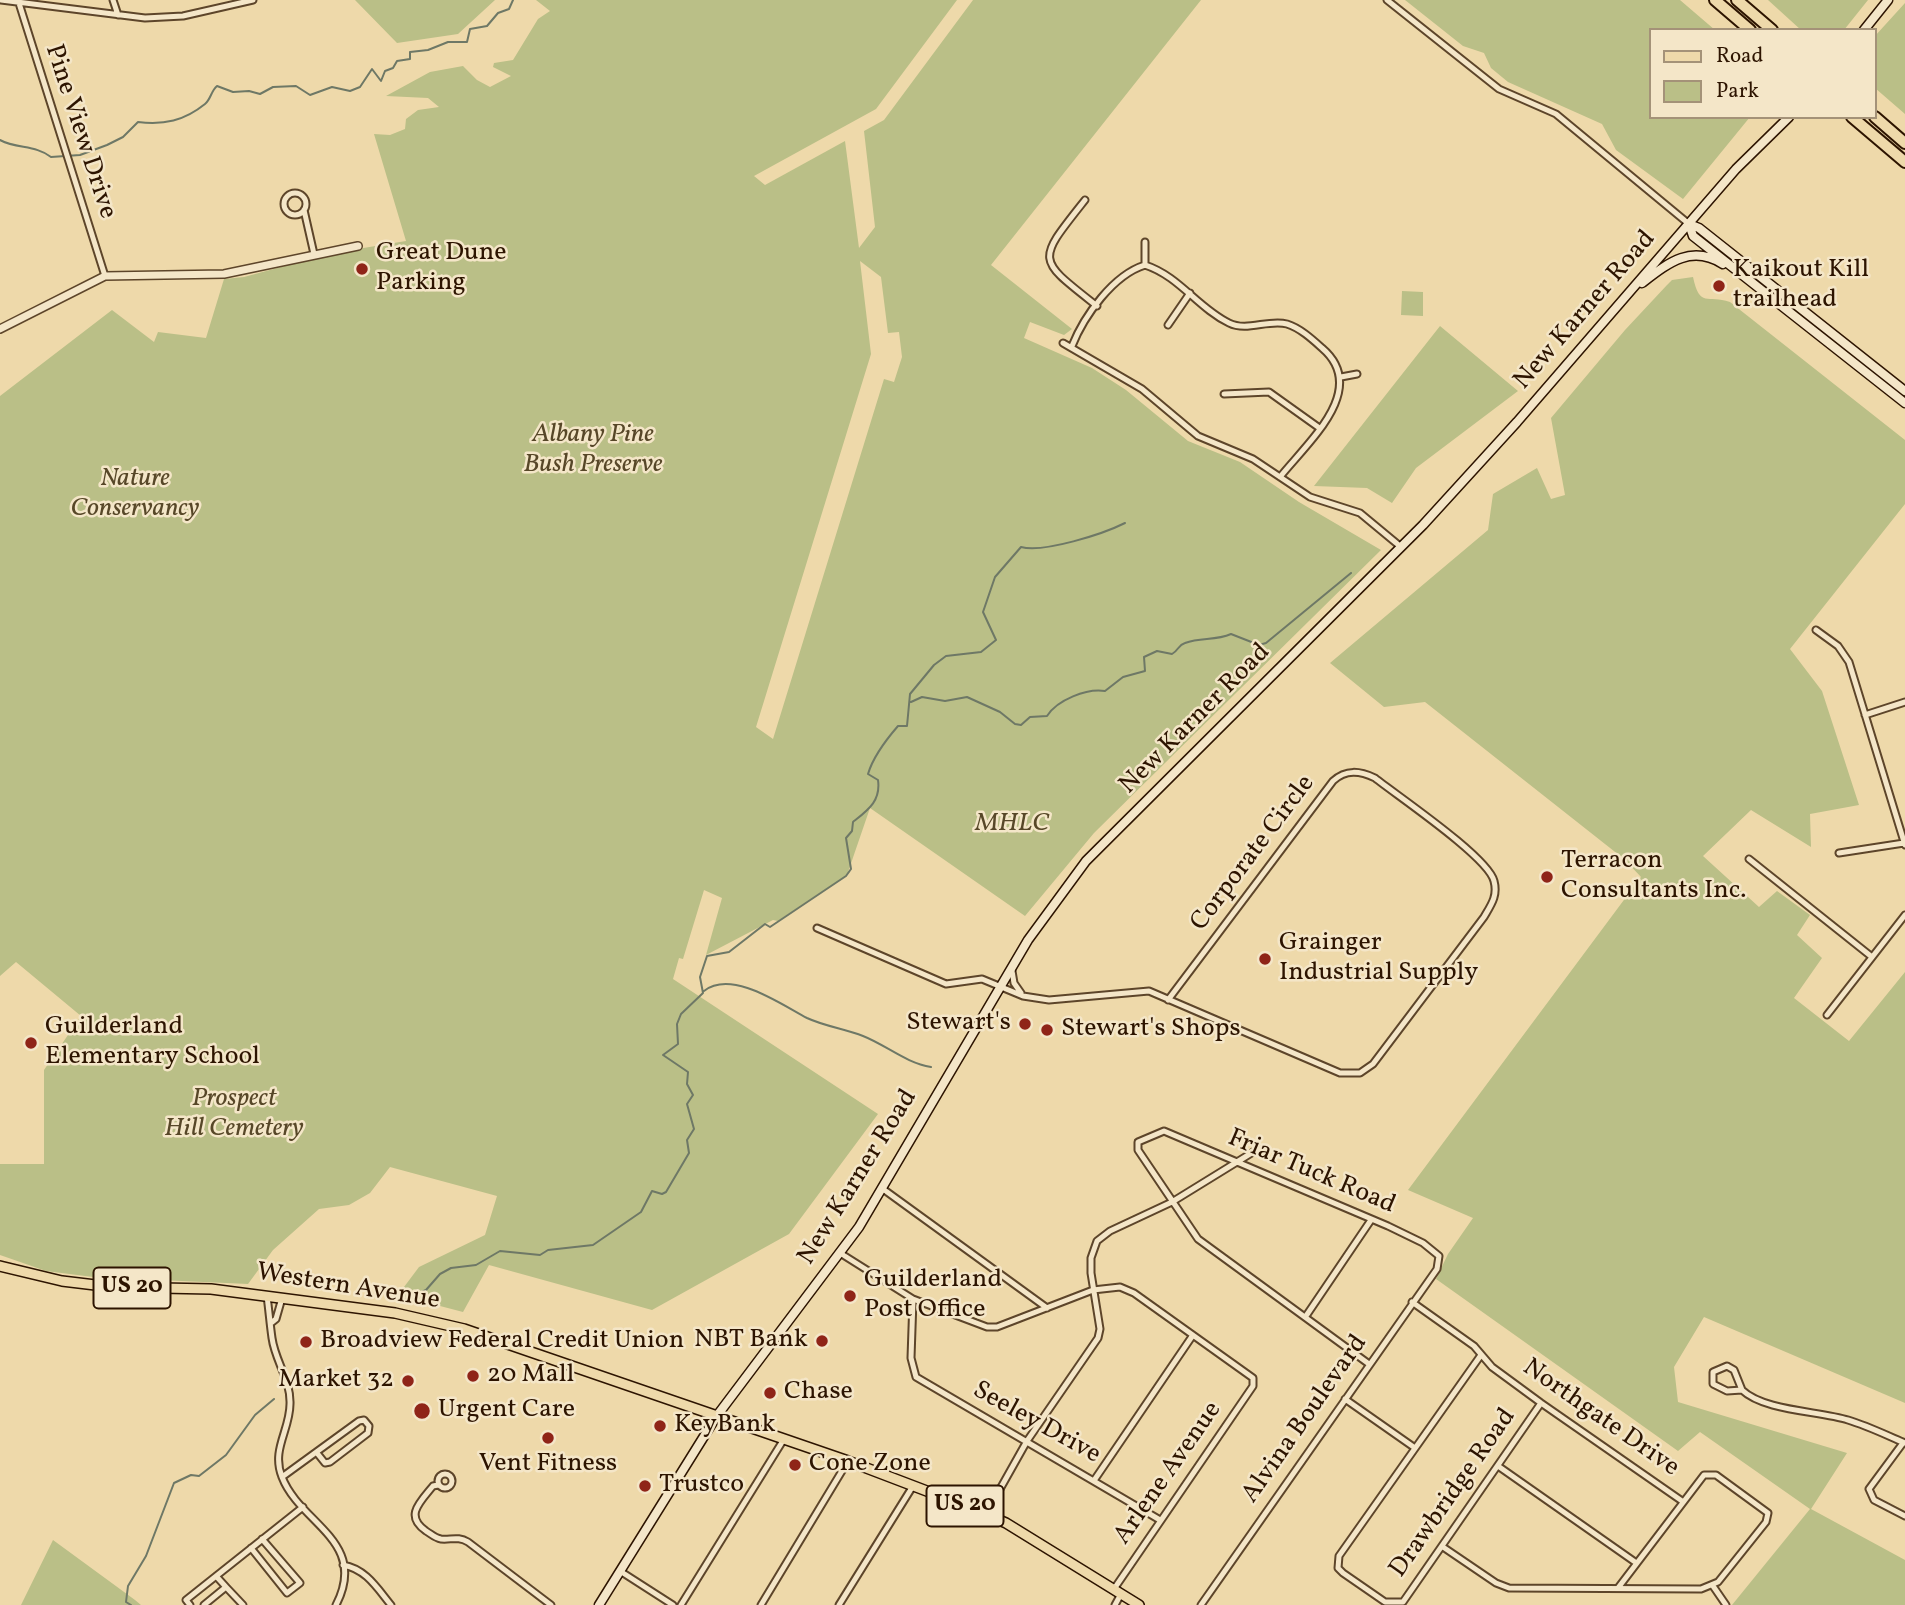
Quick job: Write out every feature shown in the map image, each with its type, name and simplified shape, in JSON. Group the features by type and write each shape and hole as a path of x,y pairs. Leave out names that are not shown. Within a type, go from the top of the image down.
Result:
{"highway":[{"path":"1715,0 1748,28"},
{"path":"1738,0 1770,28"},
{"path":"1854,119 1905,162"},
{"path":"1877,119 1905,143"}],"main road":[{"path":"1866,28 1888,0"},
{"name":"New Karner Road","path":"599,1605 716,1417 840,1253 883,1189 1013,966 1050,908 1098,848 1401,547 1519,420 1736,169 1787,119"},
{"path":"1689,224 1693,236 1905,403"},
{"path":"1689,224 1699,228 1905,391"},
{"path":"1628,294 1668,263 1695,255 1713,259 1759,287"},
{"name":"Western Avenue","path":"0,1266 86,1284 211,1289 395,1313 454,1326 848,1461 986,1514 1133,1603"}],"street":[{"path":"1,0 42,3 145,18 183,16 254,0"},
{"path":"113,0 118,15"},
{"path":"1387,0 1499,89 1556,114 1689,224"},
{"name":"Pine View Drive","path":"18,2 105,276"},
{"path":"304,210 298,215 288,212 284,202 287,196 294,193 303,197 314,254"},
{"path":"1085,201 1052,242 1049,257 1054,272 1097,306"},
{"path":"1145,242 1145,265"},
{"path":"0,329 105,276 224,274 358,246"},
{"path":"1072,346 1097,306 1121,277 1145,265 1164,273 1231,324 1249,326 1275,322 1299,330 1331,356 1341,377 1338,399 1280,477"},
{"path":"1168,325 1190,293"},
{"path":"1063,343 1142,389 1191,432 1246,455 1310,497 1369,518 1401,547"},
{"path":"1341,377 1357,374"},
{"path":"1224,394 1269,392 1318,427"},
{"path":"1816,630 1842,650 1865,715 1904,844 1839,853"},
{"path":"1865,715 1905,702"},
{"name":"Corporate Circle","path":"817,929 946,984 982,979 1023,996 1059,1000 1141,990 1340,1073 1360,1073 1373,1064 1484,917 1494,898 1493,879 1478,859 1375,778 1356,772 1343,774 1333,781 1168,1000"},
{"path":"1749,859 1872,957"},
{"path":"1826,1015 1905,915"},
{"path":"1013,966 1014,983 1023,996"},
{"name":"Friar Tuck Road","path":"1171,1202 1138,1147 1138,1142 1164,1131 1423,1243 1439,1256"},
{"path":"986,1514 1027,1441 1098,1339 1100,1329 1091,1258 1097,1241 1110,1231 1171,1202 1258,1149"},
{"path":"883,1189 1047,1308"},
{"path":"1171,1202 1198,1239 1369,1364"},
{"path":"1306,1316 1371,1220"},
{"path":"840,1253 913,1299 987,1328 1093,1290 1125,1288 1194,1335 1095,1479"},
{"name":"Alvina Boulevard","path":"1201,1605 1437,1269 1439,1256"},
{"path":"267,1296 272,1339 288,1382 290,1405 279,1444 282,1477 303,1507 335,1541 343,1565 342,1586 336,1605"},
{"path":"271,1324 276,1319 282,1298"},
{"name":"Seeley Drive","path":"913,1299 911,1351 914,1373 924,1384 1095,1479 1160,1520"},
{"name":"Northgate Drive","path":"1412,1302 1474,1346 1480,1355 1541,1403 1682,1501 1701,1478 1712,1474 1768,1513 1766,1522 1713,1586"},
{"name":"Arlene Avenue","path":"1115,1605 1118,1592 1160,1520 1254,1381 1194,1335"},
{"path":"1397,1604 1385,1602 1343,1573 1337,1563 1480,1355"},
{"path":"1742,1390 1732,1392 1716,1387 1711,1380 1713,1371 1722,1366 1731,1367 1742,1390 1752,1398 1851,1421 1904,1443 1869,1489 1874,1500 1905,1516"},
{"path":"1345,1399 1415,1448"},
{"name":"Drawbridge Road","path":"1397,1604 1403,1602 1443,1547 1541,1403"},
{"path":"282,1477 359,1421 366,1421 369,1426 368,1433 330,1462 325,1463 317,1453"},
{"path":"681,1605 784,1439"},
{"path":"761,1605 848,1461"},
{"path":"1499,1466 1635,1562"},
{"path":"438,1485 433,1486 415,1509 414,1518 417,1524 438,1538 465,1539 551,1605"},
{"path":"839,1605 913,1486"},
{"path":"1618,1588 1682,1501"},
{"path":"190,1605 186,1600 303,1507"},
{"path":"251,1548 287,1593 300,1583 262,1539"},
{"path":"1443,1547 1496,1583 1509,1588 1691,1590 1713,1586 1726,1605"},
{"path":"343,1565 357,1568 365,1574 391,1605"},
{"path":"620,1571 673,1605"},
{"path":"216,1576 243,1605"},
{"path":"204,1605 226,1587"}],"green space":[{"path":"355,0 495,0 458,34 397,43"},
{"path":"536,0 957,0 876,109 754,176 765,185 845,141 859,248 875,227 864,131 884,120 973,0 1201,0 991,265 1072,329 1064,335 1030,322 1024,338 1092,368 1126,390 1188,441 1240,462 1299,502 1381,550 1094,833 1025,916 870,808 847,875 778,921 773,920 706,955 722,898 704,890 683,959 679,958 673,979 878,1114 789,1234 652,1310 489,1265 463,1312 398,1295 419,1267 485,1235 497,1196 390,1167 370,1193 349,1205 319,1209 273,1250 248,1284 93,1277 46,1271 0,1255 0,1164 44,1164 44,1070 81,1016 16,962 0,976 0,396 112,310 154,342 158,332 206,338 224,279 244,277 333,253 406,241 374,134 390,135 405,129 406,119 418,110 439,107 428,98 386,96 430,72 463,66 477,80 490,87 511,76 493,67 494,63 513,60 538,19 550,11","holes":["860,261 881,277 888,333 899,332 902,357 894,382 884,379 773,739 756,727 871,354"]},
{"path":"1405,0 1680,0 1713,28 1650,28 1650,119 1748,119 1683,199 1616,150 1602,124 1508,82 1491,68 1484,53 1463,46"},
{"path":"1768,0 1868,0 1846,28 1799,28"},
{"path":"1905,3 1905,114 1877,90 1877,34"},
{"path":"1693,277 1702,297 1730,302 1905,440 1905,504 1790,649 1822,691 1859,805 1810,814 1811,847 1751,810 1703,856 1759,907 1777,891 1810,915 1797,935 1822,958 1794,998 1849,1041 1905,972 1905,1403 1704,1317 1674,1367 1678,1402 1847,1453 1811,1509 1905,1560 1905,1605 1732,1605 1810,1509 1700,1432 1678,1451 1436,1279 1448,1254 1473,1218 1408,1190 1641,877 1624,859 1425,702 1384,707 1330,663 1488,530 1493,494 1537,468 1551,499 1565,495 1551,418 1625,330 1672,280"},
{"path":"1402,291 1423,292 1423,316 1401,315"},
{"path":"1440,326 1518,391 1416,468 1392,503 1367,488 1314,486"},
{"path":"53,1540 135,1600 141,1605 21,1605"}],"waterway":[{"path":"0,140 51,157 80,155 123,137 138,122 165,122 197,110 207,102 217,86 233,92 249,91 260,94 273,87 296,86 310,95 332,87 350,91 360,87 372,69 381,81 385,71 393,68 397,61 410,59 410,52 428,50 448,42 467,42 470,29 487,26 498,13 509,9 513,0"},
{"path":"401,1301 426,1290 440,1274 451,1268 476,1265 500,1251 540,1255 548,1250 593,1245 641,1212 652,1191 662,1194 666,1192 689,1153 687,1140 694,1129 687,1104 693,1095 687,1084 688,1072 663,1055 678,1044 677,1024 681,1014 703,993 700,977 707,956 729,952 765,924 770,927 846,876 851,869 846,838 852,831 853,822 868,809 877,794 878,780 868,774 873,761 898,726 907,726 910,694 934,665 946,656 981,652 996,640 983,612 995,577 1021,547 1058,545 1125,523"},
{"path":"911,702 922,697 945,701 967,697 1021,725 1030,717 1047,716 1073,696 1090,691 1105,691 1123,677 1145,671 1144,657 1157,651 1172,654 1185,643 1231,634 1259,645 1266,643 1351,573"},
{"path":"704,991 715,985 728,984 757,991 807,1018 863,1036 913,1062 931,1067"},
{"path":"131,1605 126,1602 128,1586 146,1556 174,1483 191,1475 199,1476 226,1455 255,1415 274,1399"}],"place":[{"name":"Great Dune Parking","path":"362,269"},
{"name":"Kaikout Kill trailhead","path":"1719,286"},
{"name":"Terracon Consultants Inc.","path":"1547,877"},
{"name":"Grainger Industrial Supply","path":"1265,959"},
{"name":"Stewart's","path":"1025,1024"},
{"name":"Stewart's Shops","path":"1047,1030"},
{"name":"Guilderland Elementary School","path":"31,1043"},
{"name":"Guilderland Post Office","path":"850,1296"},
{"name":"NBT Bank","path":"822,1341"},
{"name":"Broadview Federal Credit Union","path":"306,1342"},
{"name":"20 Mall","path":"473,1376"},
{"name":"Market 32","path":"408,1381"},
{"name":"Chase","path":"770,1393"},
{"name":"Urgent Care","path":"422,1411"},
{"name":"KeyBank","path":"660,1426"},
{"name":"Vent Fitness","path":"548,1438"},
{"name":"Cone Zone","path":"795,1465"},
{"name":"Trustco","path":"645,1486"}],"park label":[{"name":"Albany Pine Bush Preserve","path":"593,450"},
{"name":"Nature Conservancy","path":"135,495"},
{"name":"MHLC","path":"1012,825"},
{"name":"Prospect Hill Cemetery","path":"234,1115"}]}
